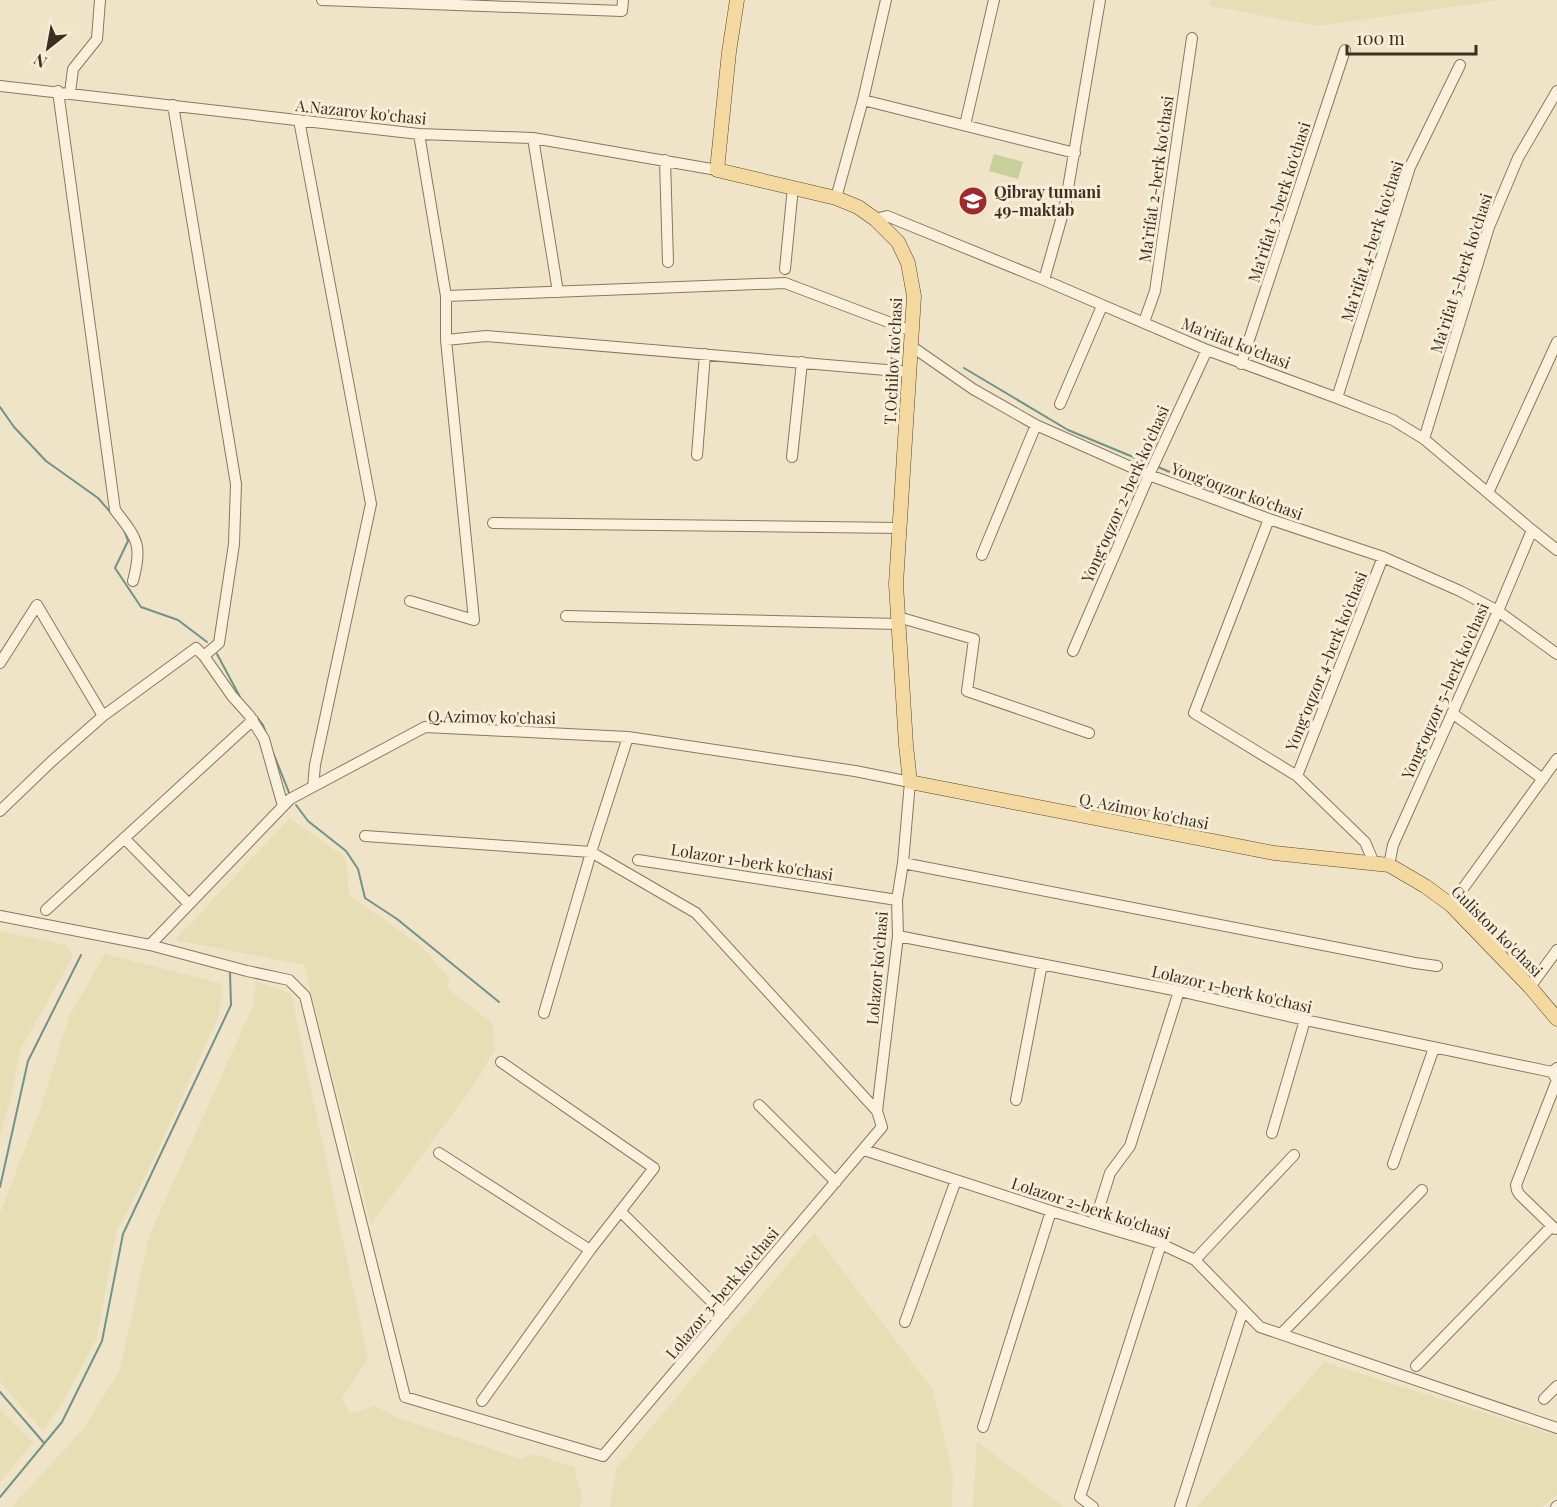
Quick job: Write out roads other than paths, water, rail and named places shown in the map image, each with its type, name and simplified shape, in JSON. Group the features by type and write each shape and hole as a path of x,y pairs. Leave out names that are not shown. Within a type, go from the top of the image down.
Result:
{"main road":[{"path":"717,170 729,52 737,0"},
{"name":"T.Ochilov ko'chasi","path":"717,170 836,198 858,207 875,219 898,242 908,263 914,296 896,584 910,782"},
{"name":"Q. Azimov ko'chasi","path":"910,782 1274,853 1374,863"},
{"name":"Guliston ko'chasi","path":"1374,863 1389,865 1425,886 1451,905 1530,987 1557,1019"}],"street":[{"path":"70,93 73,69 97,39 100,0"},
{"path":"322,0 622,11 623,0"},
{"path":"836,198 863,100 886,0"},
{"path":"965,125 994,0"},
{"path":"1044,280 1065,206 1100,0"},
{"name":"Ma’rifat 2-berk ko'chasi","path":"1144,322 1155,291 1192,38"},
{"name":"Ma’rifat 3-berk ko'chasi","path":"1241,364 1345,50"},
{"name":"Ma’rifat 4-berk ko'chasi","path":"1337,398 1410,167 1460,65"},
{"name":"A.Nazarov ko'chasi","path":"0,86 419,134 533,138 717,170"},
{"name":"Ma’rifat 5-berk ko'chasi","path":"1424,439 1489,227 1518,158 1557,90"},
{"path":"58,91 116,510 135,537 139,559 133,581"},
{"path":"863,100 1075,153"},
{"path":"173,105 236,484 234,544 219,643 204,656"},
{"path":"299,120 371,504 315,765 313,787"},
{"path":"410,602 474,620 446,340 446,296 419,134"},
{"path":"533,138 558,292"},
{"path":"665,160 668,262"},
{"path":"785,268 792,187"},
{"name":"Ma'rifat ko'chasi","path":"875,219 886,216 1241,364 1393,420 1424,439 1557,550"},
{"path":"446,296 785,284 912,331"},
{"path":"1060,404 1102,306"},
{"path":"446,340 486,336 910,372"},
{"path":"1488,493 1557,342"},
{"name":"Yong'oqzor ko'chasi","path":"911,346 973,389 1036,425 1149,475 1269,519 1383,557 1460,591 1498,611 1557,654"},
{"name":"Yong‘oqzor 2-berk ko'chasi","path":"1073,651 1149,475 1207,350"},
{"path":"697,455 705,354"},
{"path":"792,457 802,362"},
{"path":"982,555 1036,425"},
{"path":"1269,519 1194,713 1297,776 1365,842 1374,863"},
{"path":"493,523 900,528"},
{"name":"Yong‘oqzor 5-berk ko'chasi","path":"1389,865 1393,845 1532,530"},
{"name":"Yong‘oqzor 4-berk ko'chasi","path":"1297,776 1383,557"},
{"path":"0,663 37,605 103,716"},
{"path":"566,616 898,620 974,639 967,691 1089,733"},
{"path":"0,811 103,716 196,648 253,720 264,739 284,806"},
{"path":"1452,714 1543,778"},
{"path":"46,910 253,720"},
{"name":"Q.Azimov ko'chasi","path":"150,945 290,799 425,728 628,737 855,771 910,782"},
{"path":"544,1013 591,852 628,737"},
{"path":"1451,905 1557,759"},
{"name":"Lolazor ko'chasi","path":"864,1150 882,1128 877,1111 898,936 897,900 903,863 910,782"},
{"path":"365,836 591,852 696,914 877,1111"},
{"path":"124,838 189,904"},
{"name":"Lolazor 1-berk ko'chasi","path":"638,860 897,900"},
{"path":"903,863 1437,966"},
{"path":"0,916 150,945"},
{"name":"Lolazor 1-berk ko'chasi","path":"898,936 1179,991 1434,1048 1555,1070"},
{"name":"Lolazor 3-berk ko'chasi","path":"150,945 289,980 304,996 405,1397 603,1456 864,1150"},
{"path":"1530,987 1557,950"},
{"path":"1016,1100 1042,964"},
{"path":"1094,1224 1110,1173 1130,1146 1179,991"},
{"path":"1272,1133 1305,1020"},
{"path":"1393,1164 1434,1048"},
{"path":"482,1401 590,1250 654,1168 501,1062"},
{"path":"1416,1366 1554,1228 1519,1194 1516,1185 1557,1080 1555,1070"},
{"path":"759,1105 836,1182"},
{"name":"Lolazor 2-berk ko'chasi","path":"864,1150 1161,1244 1195,1260 1260,1327 1557,1428"},
{"path":"439,1153 590,1250"},
{"path":"1195,1260 1294,1155"},
{"path":"905,1322 957,1180"},
{"path":"1281,1334 1422,1191"},
{"path":"982,1427 1051,1211"},
{"path":"621,1212 724,1314"},
{"path":"1093,1507 1080,1497 1161,1244"},
{"path":"1180,1507 1243,1310"},
{"path":"1544,1399 1557,1386"}],"waterway":[{"path":"964,368 1068,430 1150,464"},
{"path":"0,407 14,427 46,461 98,498 112,514"},
{"path":"1158,467 1248,505"},
{"path":"124,530 128,541 115,568 141,607 178,620 207,642"},
{"path":"217,654 240,697"},
{"path":"257,717 266,733"},
{"path":"272,750 290,795"},
{"path":"296,805 308,821 346,851 358,869 365,898 397,919 499,1002"},
{"path":"0,1187 28,1061 81,955"},
{"path":"0,1497 62,1422 102,1341 123,1234 231,1005 230,972"},
{"path":"0,1392 44,1443"}],"place":[{"name":"Qibray tumani 49-maktab","path":"973,201"}]}
